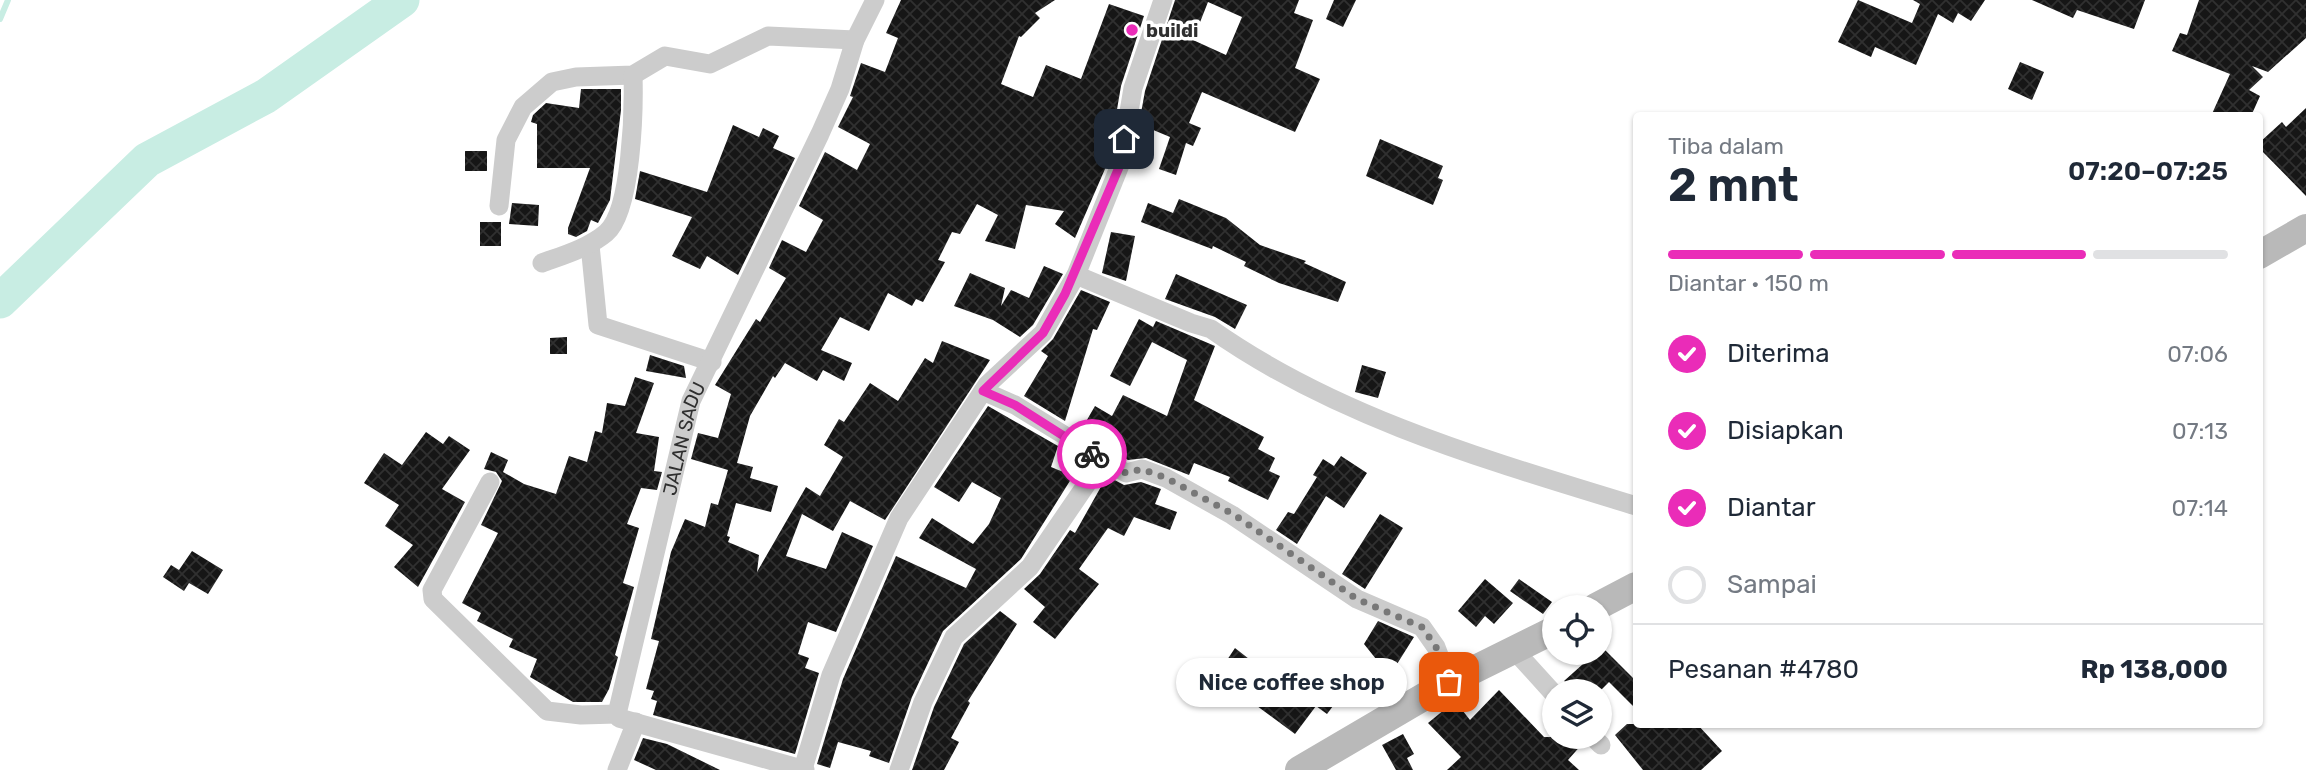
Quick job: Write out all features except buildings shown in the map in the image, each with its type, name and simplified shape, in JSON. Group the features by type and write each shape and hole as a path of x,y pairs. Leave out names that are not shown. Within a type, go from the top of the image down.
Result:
{"main road":[{"path":"2263,253 2305,231"},
{"path":"1612,599 1633,588"},
{"path":"1299,770 1449,682 1542,636"}],"street":[{"name":"JALAN SADU","path":"617,713 691,401 712,362 840,89 856,40 875,0"},
{"path":"490,482 432,590 433,599 547,711 581,715 617,713 619,718 804,770 831,675 899,518 983,391 1043,333 1076,275 1120,165 1133,88 1163,0"},
{"path":"499,206 506,140 523,107 552,82 563,78 633,75 665,56 710,64 768,36 856,40"},
{"path":"542,263 590,245 613,226 633,145 633,75"},
{"path":"590,245 598,325 712,362"},
{"path":"1076,275 1191,323 1211,328 1325,396 1484,459 1633,505"},
{"path":"983,391 1015,405 1126,473 1142,469 1166,478 1233,514 1357,599 1422,627 1436,647 1449,682"},
{"path":"899,770 922,702 954,637 1030,567 1103,460"},
{"path":"1515,651 1542,681"},
{"path":"617,770 636,722"}],"waterway":[{"path":"0,19 8,0"},
{"path":"0,301 147,160 266,96 402,0"}],"way so far":[{"path":"1092,454 1126,473 1142,469 1166,478 1233,514 1357,599 1422,627 1436,647 1449,682"}],"place":[{"name":"buildi","path":"1132,30"},
{"name":"Nice coffee shop","path":"1449,682"}],"route":[{"path":"1092,454 1015,405 983,391 1043,333 1076,275 1093,226 1120,165 1124,139"}]}
